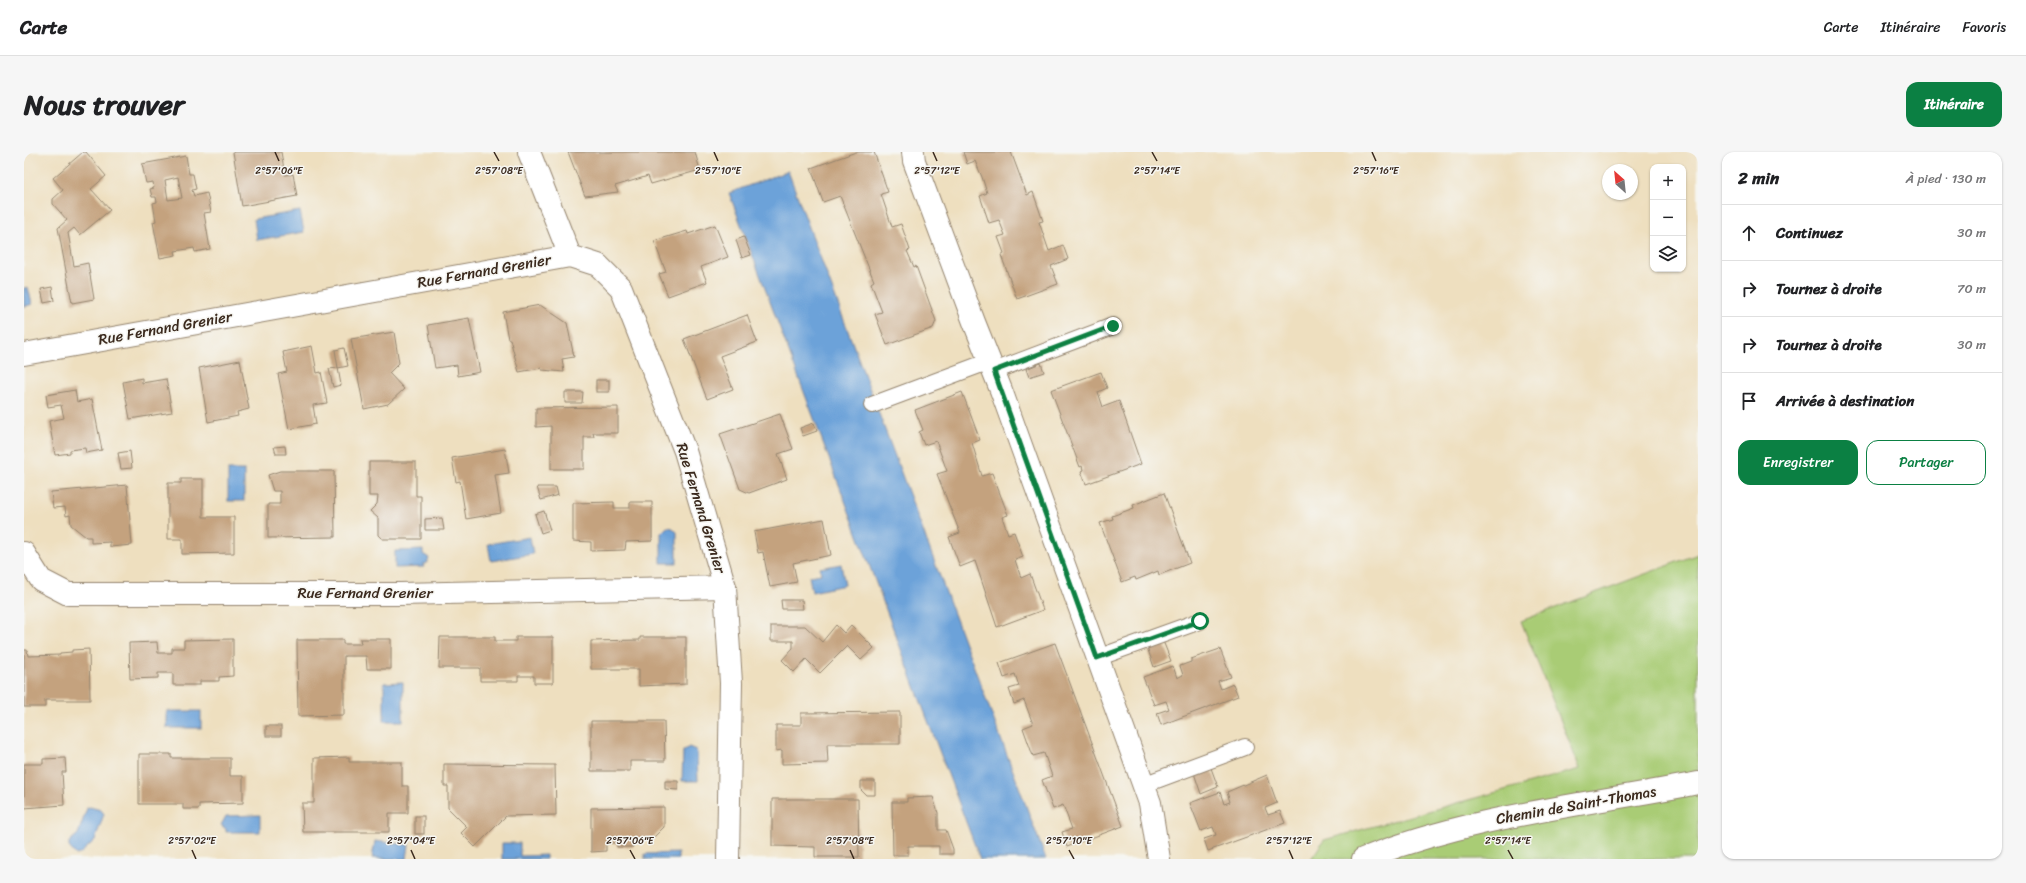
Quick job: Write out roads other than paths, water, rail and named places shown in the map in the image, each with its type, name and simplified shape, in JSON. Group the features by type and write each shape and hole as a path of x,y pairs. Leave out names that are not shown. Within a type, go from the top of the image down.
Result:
{"street":[{"path":"529,152 570,256"},
{"path":"913,152 917,169 992,366 1150,803 1159,859"},
{"name":"Rue Fernand Grenier","path":"24,354 570,256 598,264 621,288 685,451 725,587 731,683 728,859"},
{"name":"Rue Fernand Grenier","path":"24,553 41,580 68,594 400,594 725,587"},
{"name":"Chemin de Saint-Thomas","path":"1363,859 1384,851 1494,819 1698,783"}],"lane":[{"path":"872,405 1113,326"},
{"path":"1097,658 1200,621"},
{"path":"1143,785 1245,747"}],"water":[{"path":"788,171 1046,859 980,859 729,193"},
{"path":"300,211 304,232 257,240 254,219"},
{"path":"28,287 32,304 24,307 24,288"},
{"path":"228,470 244,470 244,501 228,501"},
{"path":"667,527 673,528 677,532 677,563 661,563 661,533"},
{"path":"530,537 533,554 491,561 488,544"},
{"path":"423,550 423,554 429,558 427,563 423,565 424,567 395,568 395,551"},
{"path":"841,564 845,585 812,592 809,576 821,574 820,568"},
{"path":"403,682 403,721 384,721 384,683"},
{"path":"167,711 201,711 201,728 167,728"},
{"path":"689,747 696,750 697,753 698,781 682,781 683,751"},
{"path":"90,807 101,810 104,814 95,840 80,854 76,855 69,847 69,842 78,834 87,808"},
{"path":"260,815 260,832 226,832 226,829 221,825 226,816"},
{"path":"375,841 409,845 407,859 372,858"},
{"path":"502,843 520,843 520,856 546,855 546,859 502,859"},
{"path":"678,853 678,859 645,859 645,854"}]}
